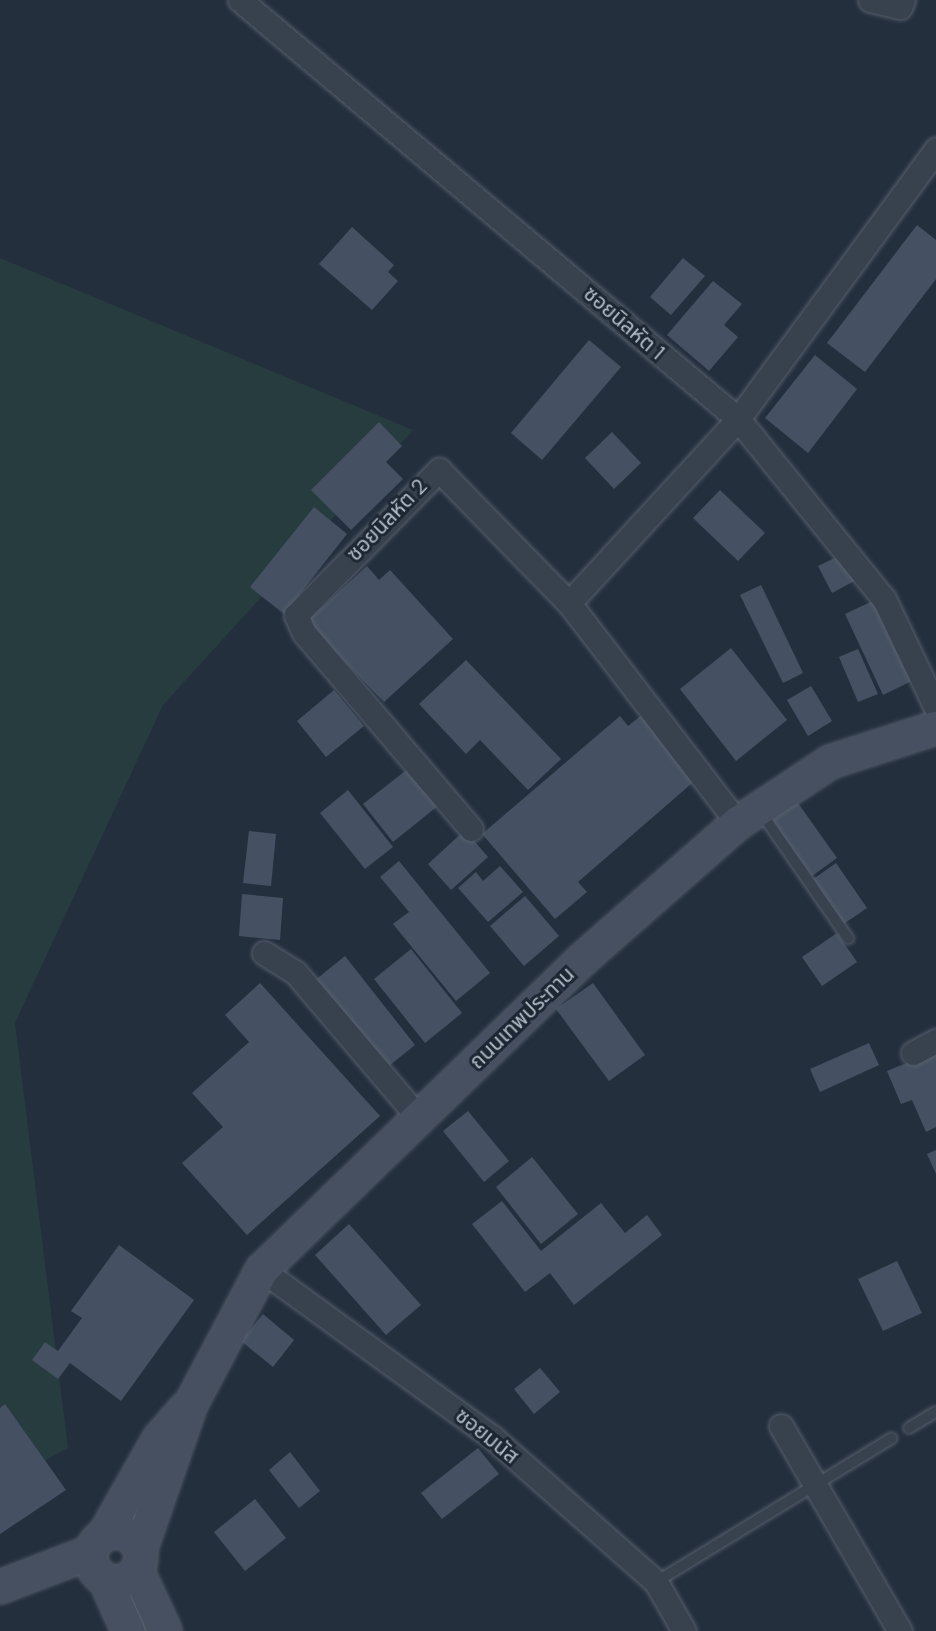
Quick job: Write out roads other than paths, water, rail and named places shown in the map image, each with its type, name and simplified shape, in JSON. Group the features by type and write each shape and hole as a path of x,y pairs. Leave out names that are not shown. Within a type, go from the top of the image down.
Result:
{"street":[{"name":"ซอยนิลหัต 1","path":"240,0 737,419 884,599 936,708"},
{"path":"870,0 900,7 903,0"},
{"path":"569,603 737,419 936,149"},
{"name":"ซอยนิลหัต 2","path":"471,829 304,633 296,615 439,470 569,603 748,816"},
{"name":"ถนนเทพประทาน","path":"138,1560 191,1404 262,1270 583,959 748,816 830,762 936,728"},
{"path":"264,953 295,972 419,1118"},
{"path":"913,1053 936,1041"},
{"name":"ซอยมนัส","path":"262,1270 492,1437 656,1582 684,1631"},
{"name":"ถนนเทพประทาน","path":"99,1560 159,1438 191,1404"},
{"path":"781,1426 900,1631"},
{"path":"10,1582 99,1560 128,1535 164,1631"},
{"path":"99,1560 126,1580 138,1560"},
{"path":"99,1560 128,1631"}],"lane":[{"path":"748,816 849,938"},
{"path":"909,1428 936,1412"},
{"path":"656,1582 892,1438"}]}
